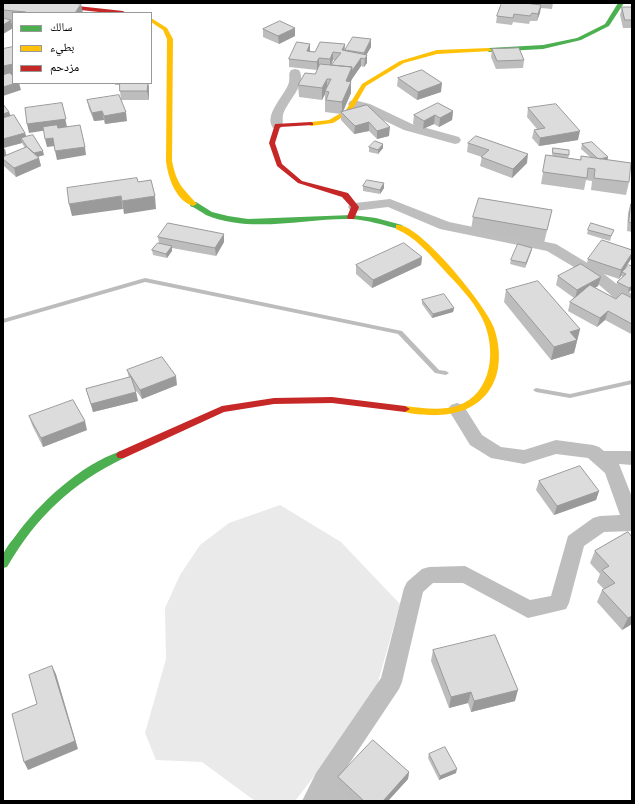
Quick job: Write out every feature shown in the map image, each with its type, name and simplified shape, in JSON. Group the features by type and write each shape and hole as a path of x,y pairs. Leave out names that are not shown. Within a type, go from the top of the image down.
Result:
{"main road":[{"path":"35,3 114,12"},
{"path":"353,212 345,195 300,182 279,165 272,143 276,125 303,126 331,122 349,112 364,84 402,62 437,52 543,47 579,39 607,25 621,3"},
{"path":"3,564 15,542 44,506 76,480 118,456 222,409 274,401 332,400 423,411 457,409 478,399 491,382 496,356 490,327 472,296 425,245 402,228 353,212 265,221 230,219 200,209 181,194 171,176 169,161 170,39 165,29 152,21"}],"street":[{"path":"276,125 277,114 295,82 295,72"},
{"path":"354,104 366,107 408,127 455,140"},
{"path":"353,212 390,203 445,226 551,247 594,273 618,293 632,300"},
{"path":"345,801 319,791 391,682 414,588 429,575 465,574 528,609 559,603 575,542 600,524 632,523 613,469 593,452 556,447 524,457 497,453 476,440 457,409"},
{"path":"600,458 632,458"}],"shaded area":[{"path":"280,505 341,542 400,604 373,700 295,801 255,801 202,762 156,760 145,733 166,659 165,608 180,575 200,545 229,523"}],"building":[{"path":"3,3 81,4 76,12 26,12 3,10"},
{"path":"502,3 541,5 538,14 532,13 530,16 514,14 513,18 497,16"},
{"path":"622,7 632,7 632,20 625,20"},
{"path":"3,18 11,20 3,25"},
{"path":"280,21 295,28 278,36 263,29"},
{"path":"353,37 371,39 364,53 345,50"},
{"path":"297,42 310,44 307,51 315,52 320,42 345,44 342,50 367,55 365,59 361,58 352,71 352,67 331,65 341,53 333,52 330,59 319,58 317,62 289,59"},
{"path":"12,47 12,64 3,66 3,49"},
{"path":"519,48 524,60 497,61 492,49"},
{"path":"320,64 352,67 346,81 351,82 342,102 326,100 329,92 325,91 331,79 327,79 322,88 298,85 305,73 315,74"},
{"path":"422,70 442,83 418,92 398,78"},
{"path":"10,73 12,75 13,84 3,87 3,75"},
{"path":"120,84 148,84 147,91 120,91"},
{"path":"119,95 126,112 104,116 102,111 92,113 87,100"},
{"path":"62,103 66,119 27,124 25,108"},
{"path":"438,103 453,111 440,118 435,115 424,121 414,115"},
{"path":"3,104 9,112 3,114"},
{"path":"556,104 580,131 540,138 534,130 545,128 528,108"},
{"path":"367,105 390,127 377,131 369,122 355,126 341,112"},
{"path":"14,115 25,133 3,139 3,118"},
{"path":"57,125 58,128 80,125 85,147 55,151 53,138 45,139 43,127"},
{"path":"33,135 43,151 34,153 27,147 21,138"},
{"path":"476,136 528,154 513,169 481,157 489,150 468,143"},
{"path":"375,141 383,144 378,150 369,147"},
{"path":"592,142 608,157 600,159 597,158 582,144"},
{"path":"27,147 39,158 14,168 3,159 3,157"},
{"path":"553,148 569,150 569,155 553,153"},
{"path":"546,155 581,160 581,156 631,163 629,182 594,178 595,169 588,168 587,178 543,172"},
{"path":"137,178 138,182 151,180 155,196 122,201 121,196 69,204 67,188"},
{"path":"367,180 384,183 380,190 363,186"},
{"path":"479,198 552,210 547,230 473,217"},
{"path":"632,204 632,223 629,222"},
{"path":"168,223 224,234 215,248 158,237"},
{"path":"591,223 614,230 611,236 588,230"},
{"path":"602,240 632,250 632,253 621,270 588,259"},
{"path":"158,243 172,246 166,254 152,250"},
{"path":"404,243 422,257 373,280 356,265"},
{"path":"518,244 532,248 526,263 511,260"},
{"path":"581,264 601,277 577,290 558,276"},
{"path":"629,265 632,266 632,286 629,288 617,282 626,274 622,272"},
{"path":"538,281 580,329 570,332 577,340 554,347 506,290"},
{"path":"590,285 616,299 622,293 632,298 632,324 608,311 600,318 570,302"},
{"path":"444,294 454,308 433,314 422,300"},
{"path":"162,357 176,376 140,390 127,370"},
{"path":"131,377 136,392 91,404 86,389"},
{"path":"73,400 85,421 41,438 29,416"},
{"path":"580,466 599,491 557,506 539,481"},
{"path":"628,532 632,537 632,616 628,618 602,590 615,583 602,570 609,566 595,551"},
{"path":"495,635 518,690 474,701 471,692 451,697 433,650"},
{"path":"52,666 75,741 24,762 12,714 37,704 29,675"},
{"path":"373,740 409,772 383,801 364,801 338,777"},
{"path":"445,747 457,769 440,776 429,754"}],"waterway":[{"path":"3,321 145,280 400,332 437,372 446,373"},
{"path":"536,390 570,396 632,382"}],"traffic: fast":[{"path":"489,50 543,47 579,39 607,25 621,3"},
{"path":"193,204 209,213 248,221 352,217 376,220 399,227"},
{"path":"3,564 14,546 38,514 53,500 84,475 121,455"}],"traffic: slow":[{"path":"152,21 165,29 170,39 169,161 172,175 176,186 193,204"},
{"path":"311,124 331,122 349,111 364,85 402,62 437,52 489,50"},
{"path":"399,227 411,233 423,243 476,302 482,310 490,327 495,352 492,377 487,388 479,397 469,404 457,409 444,411 405,409"}],"traffic: jam":[{"path":"35,3 114,12"},
{"path":"311,124 277,125 272,143 279,165 300,182 345,195 355,207 351,217"},
{"path":"121,455 222,409 274,401 332,400 405,409"}]}
